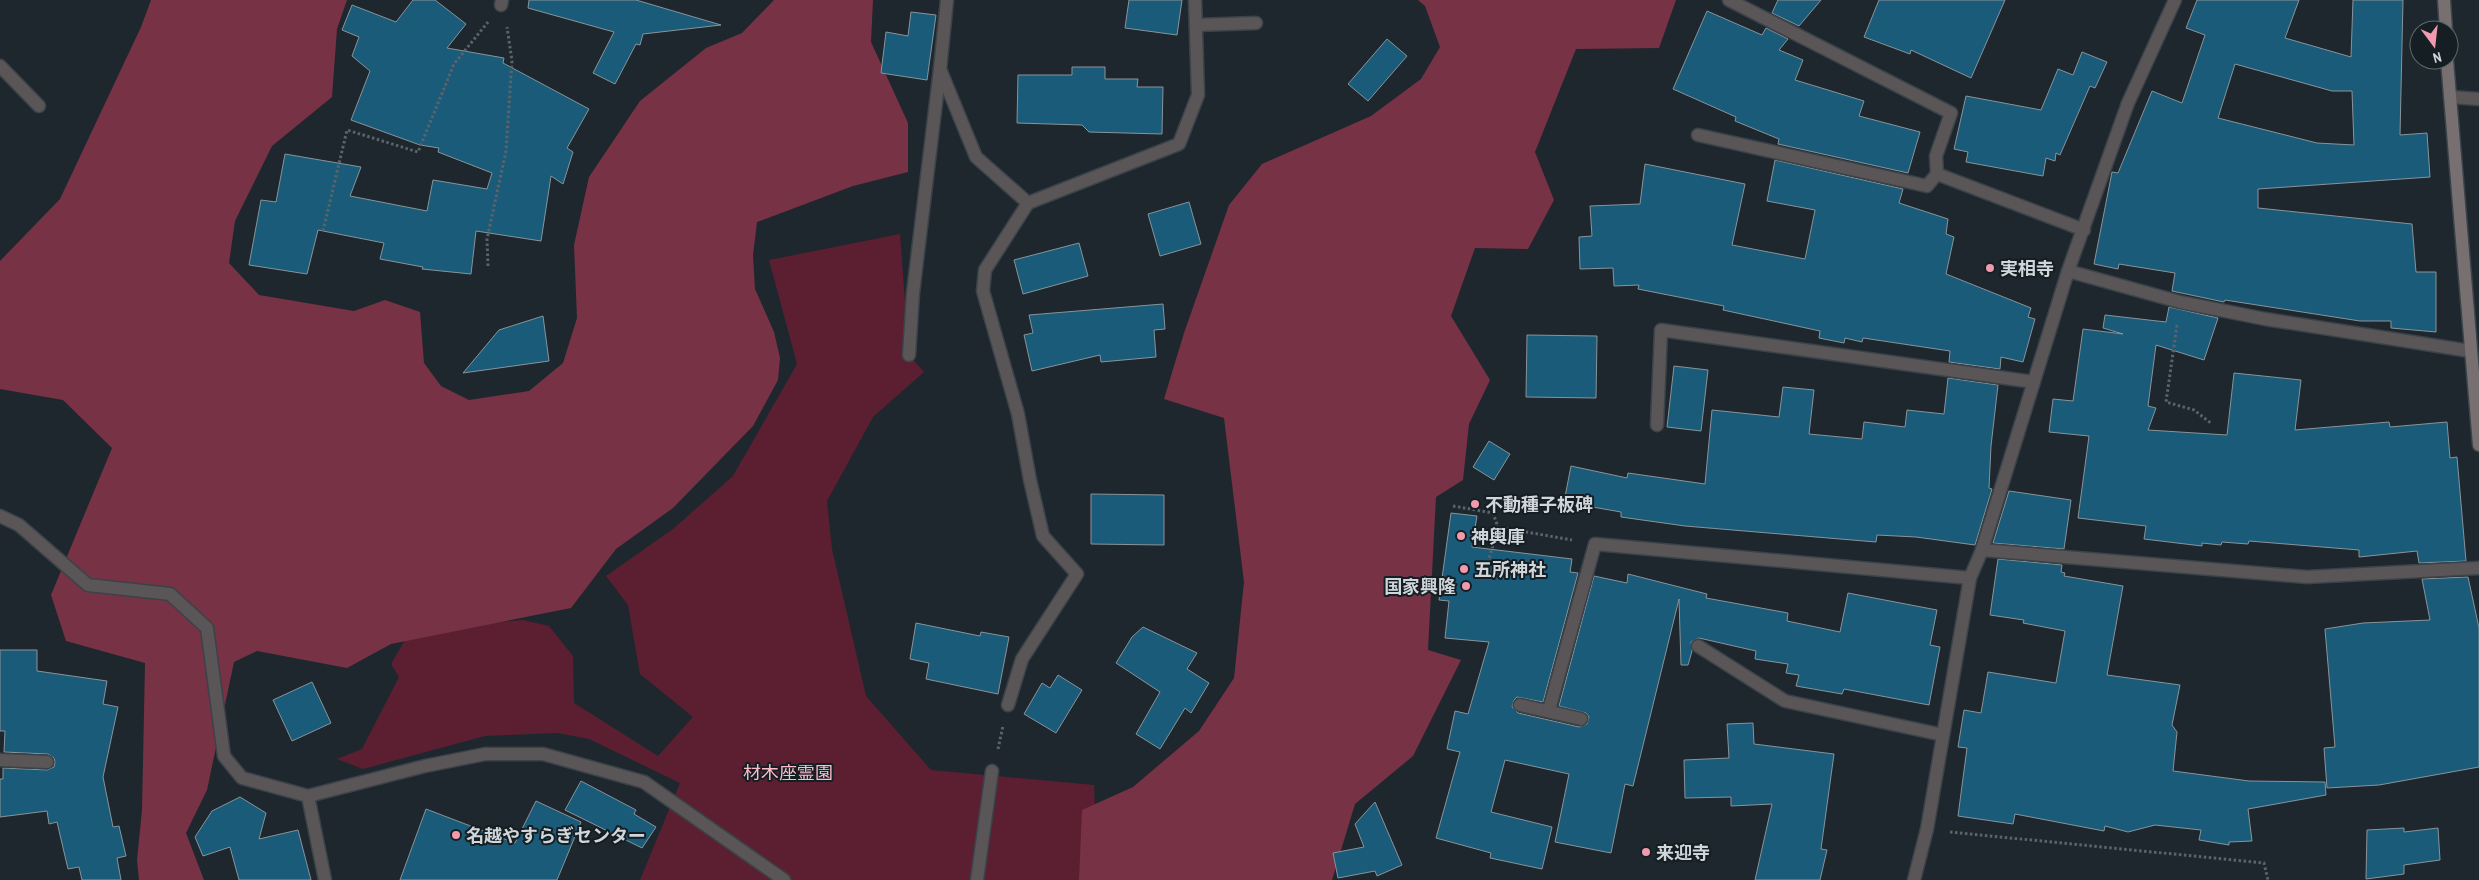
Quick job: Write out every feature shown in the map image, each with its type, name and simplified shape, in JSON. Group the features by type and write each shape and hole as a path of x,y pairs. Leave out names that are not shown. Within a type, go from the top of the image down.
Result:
{"street":[{"path":"909,355 913,293 947,0"},
{"path":"1008,705 1022,659 1077,574 1043,536 1018,414 983,291 985,270 1028,203 1179,144 1198,95 1196,0"},
{"path":"1698,135 1927,186 1937,174 1936,156 1951,113 1729,0"},
{"path":"1914,880 1927,829 1970,578 1982,550 2068,271 2128,103 2175,0"},
{"path":"2444,0 2445,20"},
{"path":"1196,26 1256,23"},
{"path":"0,66 39,106"},
{"path":"940,69 976,157 1028,203"},
{"path":"2448,70 2479,445"},
{"path":"2450,97 2479,99"},
{"path":"1937,174 2084,230"},
{"path":"2068,271 2180,302 2265,319 2470,351"},
{"path":"1657,425 1661,330 2034,382"},
{"path":"0,516 19,525 88,585 170,594 207,628 224,756 242,778 308,796 425,766 485,754 543,754 644,782 784,880"},
{"path":"1549,710 1595,544 1970,578"},
{"path":"1982,550 2307,577 2479,568"},
{"path":"1698,646 1785,701 1943,735"},
{"path":"1520,705 1549,710 1581,719"},
{"path":"0,760 48,762"},
{"path":"977,880 992,771"},
{"path":"308,796 325,880"}],"path":[{"path":"323,231 347,130 418,152 454,64 502,2"},
{"path":"488,266 487,239 506,151 512,61 502,2"},
{"path":"2180,302 2166,402 2194,410 2212,424"},
{"path":"1453,506 1493,513 1498,527 1484,577"},
{"path":"1498,527 1595,544"},
{"path":"992,771 1008,705"},
{"path":"1927,829 2264,863 2268,880"}],"green space":[{"name":"材木座霊園","path":"900,234 909,355 924,372 873,417 827,501 832,549 866,696 931,770 1094,785 1098,880 640,880 680,783 589,739 557,733 485,736 363,769 337,759 362,749 399,677 391,664 411,630 523,620 549,626 573,656 574,703 658,756 693,717 640,674 628,605 606,576 673,529 733,476 797,364 769,260"}],"shaded area":[{"path":"151,0 347,0 337,29 332,97 272,146 235,221 229,263 259,295 354,311 385,300 420,312 424,363 441,386 469,400 529,391 563,363 577,318 574,245 589,177 640,101 706,48 742,33 774,0 873,0 871,42 908,123 908,172 853,186 757,222 753,255 755,289 774,332 780,358 778,380 753,426 673,508 616,549 571,608 391,644 347,668 257,651 234,662 207,790 186,833 204,880 139,880 137,860 142,810 145,663 66,641 51,595 112,448 63,400 0,389 0,261 60,199 141,27"},
{"path":"1418,0 1676,0 1659,48 1576,49 1535,152 1554,200 1528,249 1475,248 1451,316 1490,380 1469,424 1463,480 1436,497 1428,650 1461,660 1413,756 1355,804 1332,880 1079,880 1082,810 1133,787 1199,731 1234,678 1244,582 1224,418 1164,399 1184,333 1229,205 1262,164 1371,116 1421,79 1440,47 1425,6"}],"building":[{"path":"413,0 435,0 466,24 447,48 504,58 503,63 589,109 567,148 573,152 563,184 551,176 541,241 476,231 471,274 422,269 423,267 380,259 384,243 318,230 307,274 249,265 261,200 276,202 285,154 361,167 350,196 427,211 433,180 487,189 492,173 438,152 439,148 420,145 351,120 370,71 352,56 359,37 342,30 352,5 396,22"},
{"path":"529,0 636,0 721,25 643,34 640,45 636,44 615,84 593,73 614,32 528,8"},
{"path":"1129,0 1182,0 1177,35 1125,28"},
{"path":"1778,0 1821,0 1799,26 1772,13"},
{"path":"1879,0 2005,0 1971,78 1911,50 1910,54 1864,37"},
{"path":"2197,0 2299,0 2285,38 2351,57 2353,0 2403,0 2400,135 2427,133 2430,177 2258,189 2258,208 2412,224 2416,272 2436,272 2436,332 2391,328 2391,321 2360,321 2225,300 2224,302 2172,291 2175,273 2119,264 2118,269 2094,264 2112,172 2118,173 2152,91 2182,103 2205,35 2186,28","holes":["2235,64 2332,91 2352,91 2354,145 2317,143 2218,118"]},
{"path":"1707,11 1762,35 1766,28 1788,39 1779,50 1803,60 1795,80 1864,101 1859,116 1920,132 1908,173 1778,144 1779,139 1735,121 1736,117 1673,89"},
{"path":"911,12 936,15 927,80 881,73 886,32 908,36"},
{"path":"1387,39 1407,56 1368,101 1348,84"},
{"path":"2082,52 2107,62 2095,88 2090,86 2060,155 2056,153 2055,161 2046,158 2043,176 1966,162 1968,152 1954,149 1966,96 2041,110 2058,69 2073,75"},
{"path":"1072,67 1105,67 1105,79 1138,79 1137,87 1163,87 1162,134 1089,132 1082,125 1017,123 1018,75 1072,75"},
{"path":"1775,160 1903,189 1899,203 1948,219 1946,234 1954,237 1946,274 2031,308 2028,317 2035,319 2023,362 2001,357 2000,369 1949,362 1950,351 1863,338 1862,342 1845,338 1844,343 1819,338 1820,331 1723,310 1724,306 1638,289 1639,285 1614,286 1613,268 1580,269 1579,237 1592,236 1590,206 1640,204 1645,164 1745,184 1732,245 1805,259 1815,210 1767,201"},
{"path":"1189,202 1201,244 1160,256 1148,214"},
{"path":"1079,243 1088,276 1023,294 1014,260"},
{"path":"1163,304 1165,329 1154,330 1156,357 1101,362 1100,355 1032,371 1024,335 1033,333 1029,315"},
{"path":"2169,307 2218,318 2204,360 2156,345 2148,406 2156,408 2148,430 2227,435 2234,373 2301,380 2295,430 2389,422 2390,427 2447,422 2450,458 2457,457 2466,561 2419,563 2417,551 2359,557 2359,550 2249,541 2248,544 2222,542 2221,545 2202,543 2202,546 2144,539 2146,526 2078,518 2089,436 2049,432 2053,399 2073,401 2083,329 2123,334 2103,328 2105,315 2166,322"},
{"path":"543,316 549,361 463,373 499,330"},
{"path":"1527,335 1597,336 1596,398 1526,397"},
{"path":"1674,366 1708,370 1701,431 1667,427"},
{"path":"1948,378 1998,385 1991,446 1989,488 1992,489 1975,545 1916,537 1877,535 1876,542 1685,526 1621,517 1621,512 1564,502 1571,466 1627,478 1628,473 1705,484 1712,410 1779,417 1783,387 1814,390 1809,434 1862,439 1864,422 1905,427 1907,410 1944,414"},
{"path":"1489,441 1510,454 1494,480 1473,467"},
{"path":"2009,491 2071,500 2064,549 1993,543"},
{"path":"1091,494 1164,495 1164,545 1091,544"},
{"path":"1451,513 1477,516 1472,547 1572,559 1570,572 1578,573 1543,702 1517,697 1512,707 1518,713 1579,727 1587,724 1589,717 1586,713 1559,706 1594,576 1627,583 1628,574 1707,594 1706,598 1788,613 1787,621 1840,632 1848,593 1937,610 1930,645 1940,647 1929,705 1844,689 1842,694 1796,686 1799,675 1786,673 1788,664 1755,659 1756,651 1699,638 1691,642 1692,651 1688,665 1681,665 1679,599 1633,786 1625,784 1611,853 1555,842 1569,774 1505,760 1491,812 1552,827 1542,869 1490,858 1491,853 1436,838 1460,752 1447,749 1455,711 1468,714 1489,642 1445,638 1449,601 1439,600"},
{"path":"1998,559 2062,565 2061,572 2065,573 2064,576 2123,586 2107,675 2180,685 2172,725 2177,732 2173,771 2249,781 2325,782 2326,795 2248,809 2252,841 2229,842 2229,845 2199,840 2201,830 2155,825 2128,832 2105,826 2104,831 2015,814 2013,824 1958,816 1967,748 1958,747 1964,710 1981,713 1988,672 2056,683 2065,631 2023,623 2024,620 1990,615"},
{"path":"2468,577 2479,628 2479,767 2379,785 2327,788 2324,748 2335,747 2325,629 2363,623 2430,620 2422,579"},
{"path":"916,623 980,636 981,632 1009,637 998,694 926,679 929,663 910,659"},
{"path":"1143,627 1197,653 1187,669 1209,683 1191,713 1185,708 1160,749 1136,734 1160,692 1116,663 1132,637"},
{"path":"0,650 37,650 37,671 107,681 103,704 118,707 103,777 113,827 119,826 126,856 117,858 121,880 82,880 79,867 68,869 57,822 49,824 47,811 0,817 0,779 3,779 3,768 47,770 54,767 55,762 54,758 48,754 4,752 5,731 0,731"},
{"path":"1058,675 1082,690 1056,733 1024,714 1042,683 1050,688"},
{"path":"312,682 331,723 292,741 273,700"},
{"path":"1753,723 1754,744 1834,754 1821,849 1827,850 1820,880 1755,880 1772,804 1731,806 1731,797 1685,798 1684,760 1729,758 1727,724"},
{"path":"581,781 636,810 634,814 656,827 642,848 565,810"},
{"path":"240,797 266,813 259,839 298,830 311,880 239,880 230,847 203,856 195,837 212,811"},
{"name":"名越やすらぎセンター","path":"536,801 581,822 557,880 400,880 426,809 515,843"},
{"path":"1375,802 1402,865 1377,876 1375,871 1338,878 1333,853 1364,847 1355,824"},
{"path":"2404,828 2404,832 2438,828 2440,860 2404,865 2404,874 2366,879 2367,830"}],"place":[{"name":"実相寺","path":"1990,268"},
{"name":"不動種子板碑","path":"1475,504"},
{"name":"神輿庫","path":"1461,536"},
{"name":"五所神社","path":"1464,569"},
{"name":"国家興隆","path":"1466,586"},
{"name":"名越やすらぎセンター","path":"456,835"},
{"name":"来迎寺","path":"1646,852"}]}
